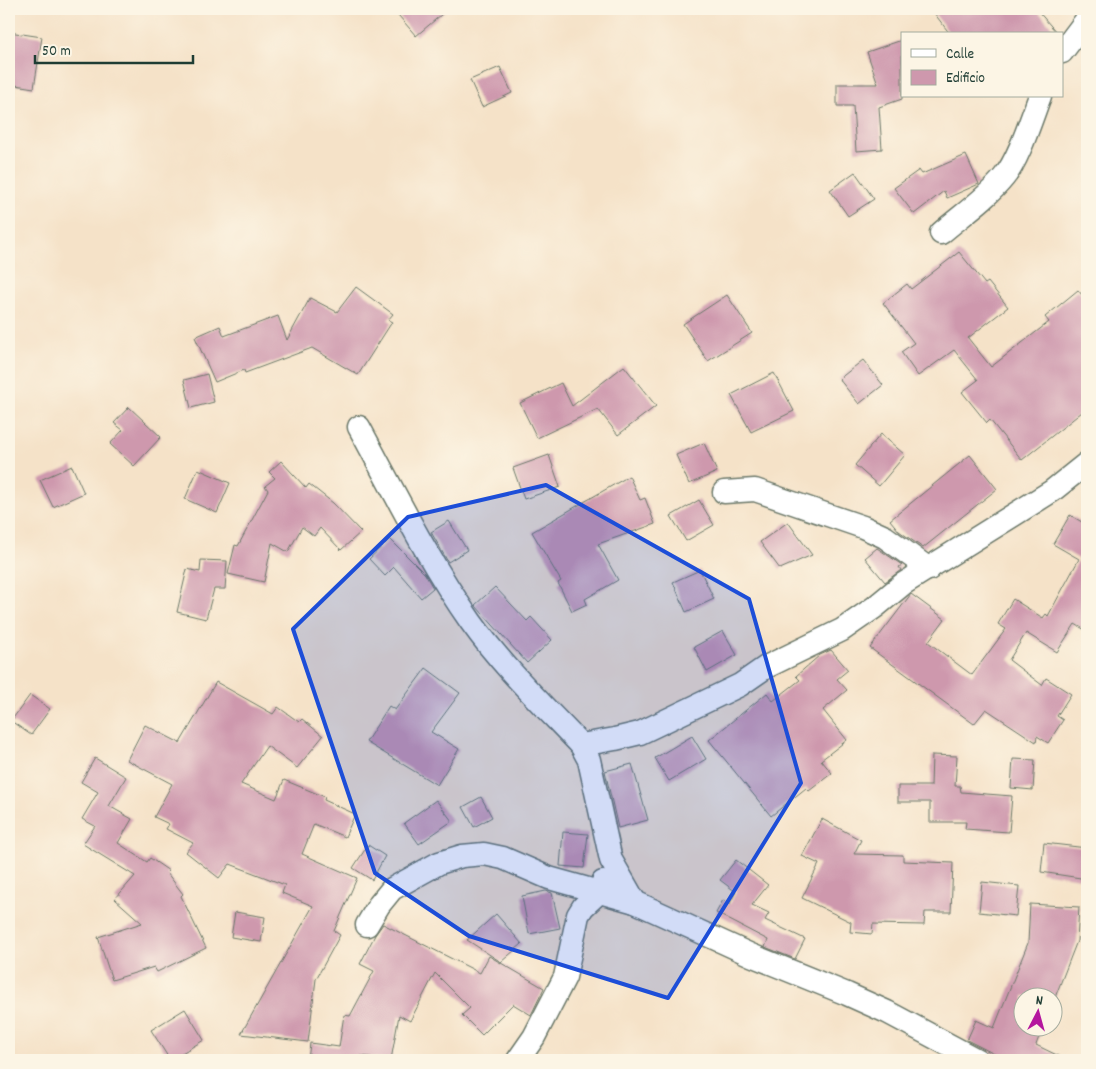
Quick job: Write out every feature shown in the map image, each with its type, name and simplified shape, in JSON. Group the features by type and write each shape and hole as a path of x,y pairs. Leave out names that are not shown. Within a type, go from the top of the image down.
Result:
{"street":[{"path":"1064,49 1087,19"},
{"path":"941,233 995,187 1005,176 1013,165 1039,98"},
{"path":"359,427 436,569 472,624 500,658 581,745 589,760 611,860 635,902"},
{"path":"581,745 640,733 740,685 766,667 842,630 875,607 903,584 1052,491 1087,463"},
{"path":"724,492 756,490 863,527 885,537 929,569"},
{"path":"367,925 379,905 392,889 439,863 462,856 484,854 503,858 549,878 635,902 751,955 863,1001 977,1060"},
{"path":"518,1060 534,1037 565,977 578,915 583,907 598,893 611,860"}],"highlighted area":[{"path":"546,485 749,599 801,783 668,998 469,936 375,873 293,629 408,517"}],"building":[{"path":"393,9 448,9 416,36"},
{"path":"931,9 1036,9 1056,32 948,32"},
{"path":"9,32 42,37 34,88 9,84"},
{"path":"901,40 902,99 879,107 882,149 856,151 853,106 837,106 837,84 878,84 867,52"},
{"path":"500,67 512,93 482,107 470,80"},
{"path":"966,155 979,184 947,198 944,191 914,214 894,188 919,170 922,174"},
{"path":"855,172 874,199 848,216 830,190"},
{"path":"959,252 985,284 988,282 1008,307 968,338 991,367 1049,322 1045,317 1078,290 1087,301 1087,408 1022,460 990,420 987,423 962,392 978,380 954,350 918,376 901,352 914,343 883,303 907,284 911,289"},
{"path":"356,287 393,314 388,320 392,322 358,375 312,348 245,373 244,370 215,382 195,337 220,326 224,336 278,316 287,340 310,298 337,312"},
{"path":"727,295 752,333 708,361 683,324"},
{"path":"863,360 883,385 859,404 839,379"},
{"path":"624,366 656,406 618,435 598,409 537,438 520,403 561,383 572,406"},
{"path":"774,373 794,411 751,432 731,395"},
{"path":"207,374 214,402 191,408 184,380"},
{"path":"129,407 161,437 134,466 110,444 123,430 114,423"},
{"path":"881,434 905,455 879,486 855,465"},
{"path":"704,443 717,472 689,484 676,455"},
{"path":"549,455 560,487 524,499 513,468"},
{"path":"970,455 997,489 923,548 899,531 890,520"},
{"path":"281,461 306,488 309,484 333,503 361,532 341,550 320,528 314,536 302,527 288,552 272,543 264,582 228,574 235,545 238,546 268,490 265,486 275,478 269,472"},
{"path":"72,466 84,493 53,507 40,480"},
{"path":"198,469 230,483 217,513 185,499"},
{"path":"629,476 640,500 645,498 655,524 598,544 618,580 585,599 587,604 572,611 558,583 561,581 532,532"},
{"path":"699,500 714,525 686,541 671,516"},
{"path":"1070,515 1087,525 1087,631 1075,624 1057,652 1026,633 1009,660 1042,685 1046,678 1071,694 1057,716 1063,720 1048,743 1037,736 1036,742 986,709 974,724 870,648 911,594 945,619 928,642 972,675 1006,629 998,624 1013,599 1043,618 1046,614 1048,616 1079,559 1053,544"},
{"path":"449,521 467,550 448,562 431,532"},
{"path":"788,522 812,555 780,569 760,542"},
{"path":"390,539 425,574 433,588 421,598 394,567 385,576 369,559"},
{"path":"877,548 902,565 899,567 901,570 885,582 865,558"},
{"path":"201,560 227,561 225,589 214,589 206,619 177,612 187,569 200,572"},
{"path":"700,570 714,599 686,612 673,582"},
{"path":"495,587 527,621 531,617 552,640 527,663 475,605"},
{"path":"723,631 737,655 707,672 694,647"},
{"path":"831,650 848,670 837,679 847,690 823,710 847,740 821,760 832,773 809,791 806,788 771,816 709,740 767,693 773,701 800,680 796,676 820,655"},
{"path":"426,668 460,693 431,732 459,749 437,785 366,742 389,706 395,710"},
{"path":"216,682 273,714 278,707 299,722 302,719 323,736 297,768 267,746 241,784 276,799 284,780 325,797 324,800 355,814 345,837 314,824 302,854 357,878 334,931 340,935 316,979 308,1042 241,1034 313,906 282,893 285,885 230,864 219,878 186,852 193,843 166,829 169,824 154,817 172,784 127,760 145,725 180,743"},
{"path":"30,695 50,709 31,735 11,721"},
{"path":"692,736 706,759 669,781 655,758"},
{"path":"932,755 957,756 955,786 960,786 961,792 1012,796 1009,832 965,829 966,822 930,822 930,802 898,802 898,786 931,786"},
{"path":"95,758 126,777 109,806 132,819 118,843 147,862 150,858 169,871 167,873 183,894 181,896 206,948 157,972 154,967 112,980 98,937 142,923 115,899 135,876 83,844 95,826 82,819 98,792 81,782"},
{"path":"1013,759 1035,760 1033,790 1011,788"},
{"path":"632,764 648,820 618,828 605,771"},
{"path":"481,797 492,817 474,827 463,807"},
{"path":"436,800 452,821 419,844 404,823"},
{"path":"822,819 861,840 854,854 903,855 903,861 953,863 951,912 925,912 924,925 873,924 872,934 850,932 851,922 802,898 819,864 802,856"},
{"path":"563,832 588,834 584,868 560,866"},
{"path":"1044,843 1087,848 1087,879 1041,872"},
{"path":"368,845 385,856 372,880 353,868"},
{"path":"736,860 768,885 752,905 769,913 765,920 805,939 795,959 765,947 768,940 716,913 723,900 730,904 736,892 720,880"},
{"path":"982,882 1019,886 1016,916 979,912"},
{"path":"546,891 552,893 560,928 529,934 522,896"},
{"path":"1030,904 1079,907 1077,941 1059,986 1014,986 1014,1036 1039,1036 1036,1045 1067,1060 1006,1060 967,1040 976,1020 994,1028 1028,943"},
{"path":"235,912 265,917 261,942 231,937"},
{"path":"496,914 522,944 501,962 467,940"},
{"path":"383,924 480,973 489,956 544,988 531,1015 513,1004 482,1035 462,1015 470,1008 435,973 410,1021 399,1015 391,1060 361,1056 361,1060 308,1060 310,1043 339,1047 344,1015 350,1016 374,971 360,964"},
{"path":"185,1009 204,1040 170,1060 151,1030"}]}
